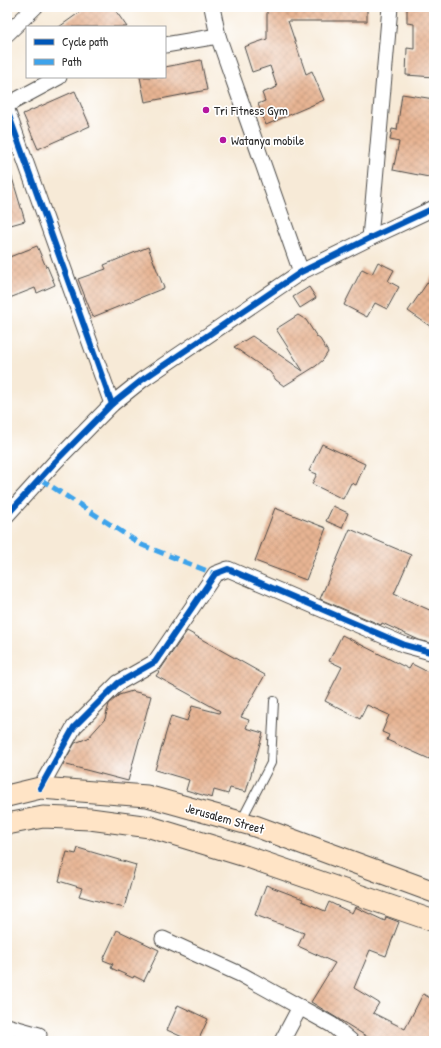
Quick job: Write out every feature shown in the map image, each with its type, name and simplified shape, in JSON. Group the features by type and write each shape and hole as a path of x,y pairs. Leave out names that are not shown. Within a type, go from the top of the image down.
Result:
{"main road":[{"name":"Jerusalem Street","path":"7,796 40,788 147,796 255,826 434,892"},
{"path":"7,824 43,817 90,819 150,827 245,856 434,921"}],"street":[{"path":"7,34 35,7"},
{"path":"212,7 218,36 301,272"},
{"path":"370,238 390,7"},
{"path":"166,45 218,36"},
{"path":"7,105 57,78"},
{"path":"7,110 112,404"},
{"path":"7,515 56,461 112,404 142,380 301,272 434,208"},
{"path":"40,788 74,727 118,683 155,662 215,574 228,569 405,645 434,653"},
{"path":"163,938 242,975 332,1025 351,1041"},
{"path":"282,1041 300,1008"},
{"path":"7,1026 39,1035"}],"lane":[{"path":"240,822 271,763 274,701"}],"building":[{"path":"87,7 113,7 126,26 60,26"},
{"path":"267,7 367,7 367,21 288,21 306,74 312,71 324,100 266,125 258,104 265,101 262,93 277,87 270,66 252,72 244,47 267,39"},
{"path":"407,7 434,7 434,77 406,75 407,48 414,49 414,24 407,23"},
{"path":"201,60 207,90 145,102 140,78 166,78 166,67"},
{"path":"75,91 90,126 38,149 23,114"},
{"path":"402,94 434,99 434,178 393,170 399,142 390,140 392,129 397,130"},
{"path":"7,171 10,171 25,221 7,226"},
{"path":"37,246 55,285 37,293 35,288 7,299 7,258"},
{"path":"148,247 164,288 93,317 78,279 106,269 104,265"},
{"path":"378,262 394,270 388,281 399,287 387,309 375,303 367,317 344,305 362,269 372,274"},
{"path":"434,273 434,329 408,311"},
{"path":"309,287 316,298 300,308 293,297"},
{"path":"298,315 306,320 328,352 323,360 316,366 284,386 276,380 270,372 234,347 252,336 303,371 276,329"},
{"path":"322,444 365,464 356,485 351,483 343,499 312,484 317,474 309,471"},
{"path":"333,506 348,513 342,528 326,521"},
{"path":"275,508 326,528 306,580 255,561"},
{"path":"350,529 411,555 394,594 434,612 434,644 419,640 382,623 381,625 320,599"},
{"path":"187,631 265,675 241,717 249,720 246,728 263,733 246,792 230,788 228,794 214,790 212,798 186,790 189,780 155,770 171,716 187,721 192,706 219,713 220,711 156,676"},
{"path":"342,635 409,669 412,664 434,675 434,761 387,740 389,735 382,732 389,715 367,705 360,719 325,701 342,667 329,661"},
{"path":"132,691 151,696 128,781 63,764 75,743 88,738 105,719 109,704 119,695"},
{"path":"78,848 136,865 124,908 79,896 82,888 59,881 67,852 76,854"},
{"path":"266,885 303,899 302,901 325,911 329,902 352,913 355,907 385,921 386,917 399,922 386,956 370,950 354,988 379,1003 373,1013 405,1029 423,994 434,1000 434,1041 374,1041 311,1002 335,963 298,946 304,933 255,915"},
{"path":"117,930 159,950 144,981 134,976 133,978 111,968 113,964 103,960"},
{"path":"178,1005 208,1019 198,1041 191,1041 167,1030"}],"marked path":[{"path":"40,479 142,545 215,574"}],"cycle path":[{"path":"7,110 112,404"},
{"path":"7,515 56,461 112,404 142,380 301,272 434,208"},
{"path":"40,788 74,727 118,683 155,662 215,574 228,569 405,645 434,653"}],"place":[{"name":"Tri Fitness Gym","path":"206,110"},
{"name":"Watanya mobile","path":"223,140"}]}
